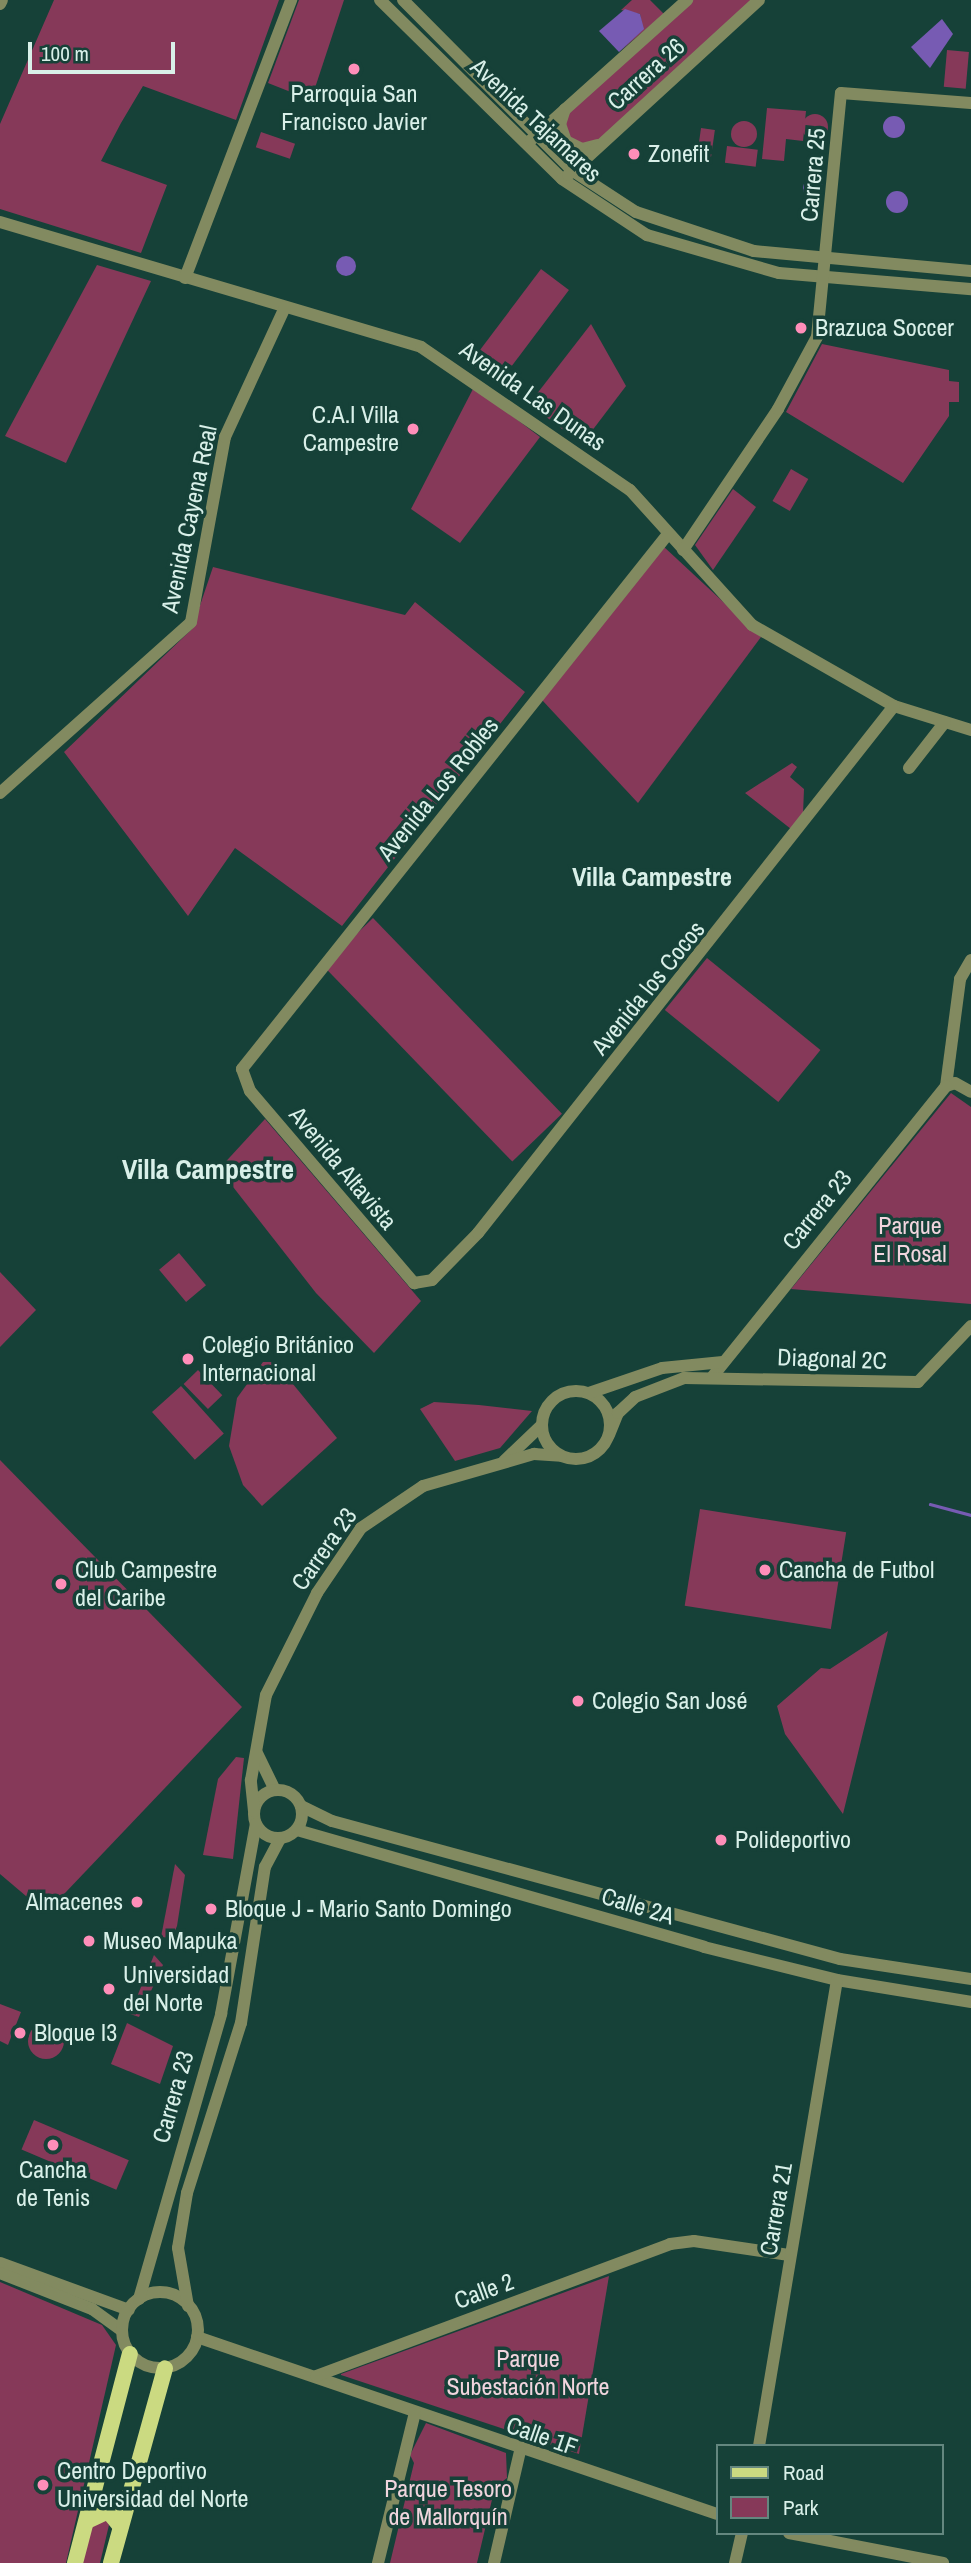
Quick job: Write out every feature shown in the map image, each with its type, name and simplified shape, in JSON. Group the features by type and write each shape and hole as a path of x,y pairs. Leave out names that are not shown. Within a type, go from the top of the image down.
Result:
{"main road":[{"path":"75,2563 130,2354"},
{"path":"111,2563 165,2368"},
{"path":"87,2521 108,2511 120,2526"}],"street":[{"path":"185,278 291,0"},
{"name":"Avenida Tajamares","path":"380,0 532,139"},
{"name":"Avenida Tajamares","path":"403,0 567,175 647,235 740,264 824,278 971,289"},
{"name":"Carrera 26","path":"532,139 687,0"},
{"name":"Carrera 26","path":"567,175 759,0"},
{"name":"Carrera 25","path":"826,260 841,93 971,103"},
{"path":"567,106 560,124 566,141 582,149 600,144"},
{"name":"Avenida Tajamares","path":"567,175 667,226 754,251 826,260 971,271"},
{"name":"Avenida Las Dunas","path":"0,222 439,356 630,490 752,625 894,706 971,730"},
{"path":"683,550 806,363 819,330 826,260"},
{"name":"Avenida Cayena Real","path":"0,793 191,622 225,437 285,307"},
{"name":"Avenida Los Robles","path":"242,1069 668,534"},
{"name":"Avenida los Cocos","path":"423,1286 478,1233 894,706"},
{"path":"909,768 945,722"},
{"path":"971,960 960,979 946,1086 955,1083 971,1092"},
{"name":"Avenida Altavista","path":"242,1069 250,1091 414,1283 423,1286"},
{"name":"Carrera 23","path":"713,1376 946,1086"},
{"name":"Diagonal 2C","path":"713,1376 918,1382 971,1326"},
{"path":"713,1376 670,1381 641,1394 618,1413 609,1435 595,1454 561,1456 547,1443 542,1425 557,1396 589,1394 662,1368 723,1362"},
{"name":"Diagonal 2C","path":"723,1362 744,1377"},
{"path":"589,1394 604,1406 609,1435"},
{"name":"Carrera 23","path":"504,1461 542,1425"},
{"name":"Carrera 23","path":"139,2299 221,2014 255,1818 255,1753 270,1685 317,1594 361,1528 403,1494 504,1461 561,1456"},
{"name":"Carrera 23","path":"258,1739 261,1769 275,1790"},
{"path":"275,1790 293,1795 301,1805 297,1830 280,1839 255,1818 275,1790"},
{"name":"Calle 2A","path":"301,1805 332,1821 840,1959 971,1979"},
{"name":"Calle 2A","path":"297,1830 837,1980 971,2002"},
{"name":"Carrera 23","path":"188,2306 178,2248 187,2193 241,2023 265,1867 280,1839"},
{"name":"Carrera 21","path":"759,2444 837,1980"},
{"name":"Calle 2","path":"316,2376 670,2244 694,2241 789,2255"},
{"path":"0,2263 128,2310"},
{"path":"0,2273 92,2309 122,2331 130,2354 165,2368 188,2356 197,2337 188,2306 165,2293 139,2299 128,2310 122,2331"},
{"path":"197,2337 316,2376"},
{"name":"Calle 1F","path":"316,2376 520,2451 716,2514"},
{"path":"378,2563 415,2412"},
{"path":"494,2563 520,2451"},
{"path":"735,2563 742,2535"},
{"path":"799,2535 943,2563"}],"green space":[{"path":"54,0 279,0 236,120 143,86 121,123 101,161 167,185 141,253 0,209 0,124"},
{"path":"299,0 344,0 311,100 268,83"},
{"path":"632,0 650,0 664,14 619,52 643,29 640,14 621,10"},
{"path":"689,0 756,0 575,165 542,134"},
{"path":"947,50 969,52 966,89 944,87"},
{"path":"767,108 806,111 803,141 786,139 784,161 762,159"},
{"path":"815,114 824,118 828,127 824,136 815,140 806,136 802,127 806,118"},
{"path":"744,121 753,125 757,134 753,143 744,147 735,143 731,134 735,125"},
{"path":"701,128 715,130 710,163 696,161"},
{"path":"261,132 295,144 290,159 256,147"},
{"path":"727,146 758,150 756,167 725,163"},
{"path":"97,265 151,281 66,463 5,436"},
{"path":"541,269 569,290 498,384 470,363"},
{"path":"591,324 626,386 582,444 529,404"},
{"path":"822,344 949,370 949,381 959,382 959,402 949,402 949,416 903,483 786,412"},
{"path":"474,387 540,437 460,543 411,509"},
{"path":"791,469 808,479 790,511 772,501"},
{"path":"733,489 756,507 713,570 695,545"},
{"path":"663,546 761,637 638,803 542,700"},
{"path":"213,567 405,615 415,602 525,692 342,926 235,848 188,916 64,752 192,629"},
{"path":"792,763 797,767 790,777 804,789 803,814 791,829 745,793"},
{"path":"373,918 562,1114 512,1162 323,966"},
{"path":"707,958 820,1050 778,1102 665,1010"},
{"name":"Parque El Rosal","path":"951,1093 971,1107 971,1304 791,1289"},
{"path":"265,1119 421,1301 374,1353 316,1293 219,1169"},
{"path":"179,1253 206,1285 186,1302 159,1270"},
{"path":"0,1272 36,1310 0,1347"},
{"path":"263,1362 275,1362 337,1438 262,1506 243,1485 229,1446 237,1398"},
{"path":"198,1370 222,1395 208,1409 184,1384"},
{"path":"181,1386 224,1434 195,1460 152,1412"},
{"path":"434,1402 532,1411 500,1448 455,1461 420,1409"},
{"name":"Club Campestre del Caribe","path":"0,1460 242,1707 46,1913 0,1874"},
{"name":"Cancha de Futbol","path":"700,1509 846,1532 831,1629 685,1606"},
{"path":"888,1631 843,1814 785,1734 777,1706 821,1668 830,1669"},
{"path":"236,1757 244,1758 233,1859 203,1855 218,1779"},
{"path":"175,1864 185,1875 177,1926 172,1938 161,1937"},
{"path":"154,1955 163,1965 139,2017 130,2014"},
{"path":"0,2004 21,2012 8,2045 0,2041"},
{"path":"46,2023 59,2028 64,2041 59,2054 46,2059 33,2054 28,2041 33,2028"},
{"path":"127,2023 173,2046 160,2084 111,2064"},
{"path":"34,2120 129,2160 116,2190 21,2149"},
{"name":"Parque Subestación Norte","path":"609,2276 579,2454 341,2375 341,2374"},
{"name":"Centro Deportivo Universidad del Norte","path":"0,2282 102,2325 116,2345 66,2563 0,2563"},
{"name":"Parque Tesoro de Mallorquín","path":"426,2423 506,2453 507,2478 495,2487 477,2563 390,2563 414,2463 410,2455"},
{"path":"103,2515 109,2525 100,2563 79,2563 90,2525"}],"shaded area":[{"path":"625,9 640,14 644,29 619,52 599,31"},
{"path":"942,19 953,34 930,68 911,47"},
{"path":"894,116 902,119 905,127 902,135 894,138 886,135 883,127 886,119"},
{"path":"813,178 820,181 823,188 820,195 813,198 806,195 803,188 806,181"},
{"path":"897,191 905,194 908,202 905,210 897,213 889,210 886,202 889,194"},
{"path":"346,256 353,259 356,266 353,273 346,276 339,273 336,266 339,259"}],"waterway":[{"path":"930,1504 971,1515"}],"place":[{"name":"Parroquia San Francisco Javier","path":"354,69"},
{"name":"Zonefit","path":"634,154"},
{"name":"Brazuca Soccer","path":"801,328"},
{"name":"C.A.I Villa Campestre","path":"413,429"},
{"name":"Colegio Británico Internacional","path":"188,1359"},
{"name":"Cancha de Futbol","path":"765,1570"},
{"name":"Club Campestre del Caribe","path":"61,1584"},
{"name":"Colegio San José","path":"578,1701"},
{"name":"Polideportivo","path":"721,1840"},
{"name":"Almacenes","path":"137,1902"},
{"name":"Bloque J - Mario Santo Domingo","path":"211,1909"},
{"name":"Museo Mapuka","path":"89,1941"},
{"name":"Universidad del Norte","path":"109,1989"},
{"name":"Bloque I3","path":"20,2033"},
{"name":"Cancha de Tenis","path":"53,2145"},
{"name":"Centro Deportivo Universidad del Norte","path":"43,2485"}],"district":[{"name":"Villa Campestre","path":"652,877"},
{"name":"Villa Campestre","path":"208,1169"}]}
